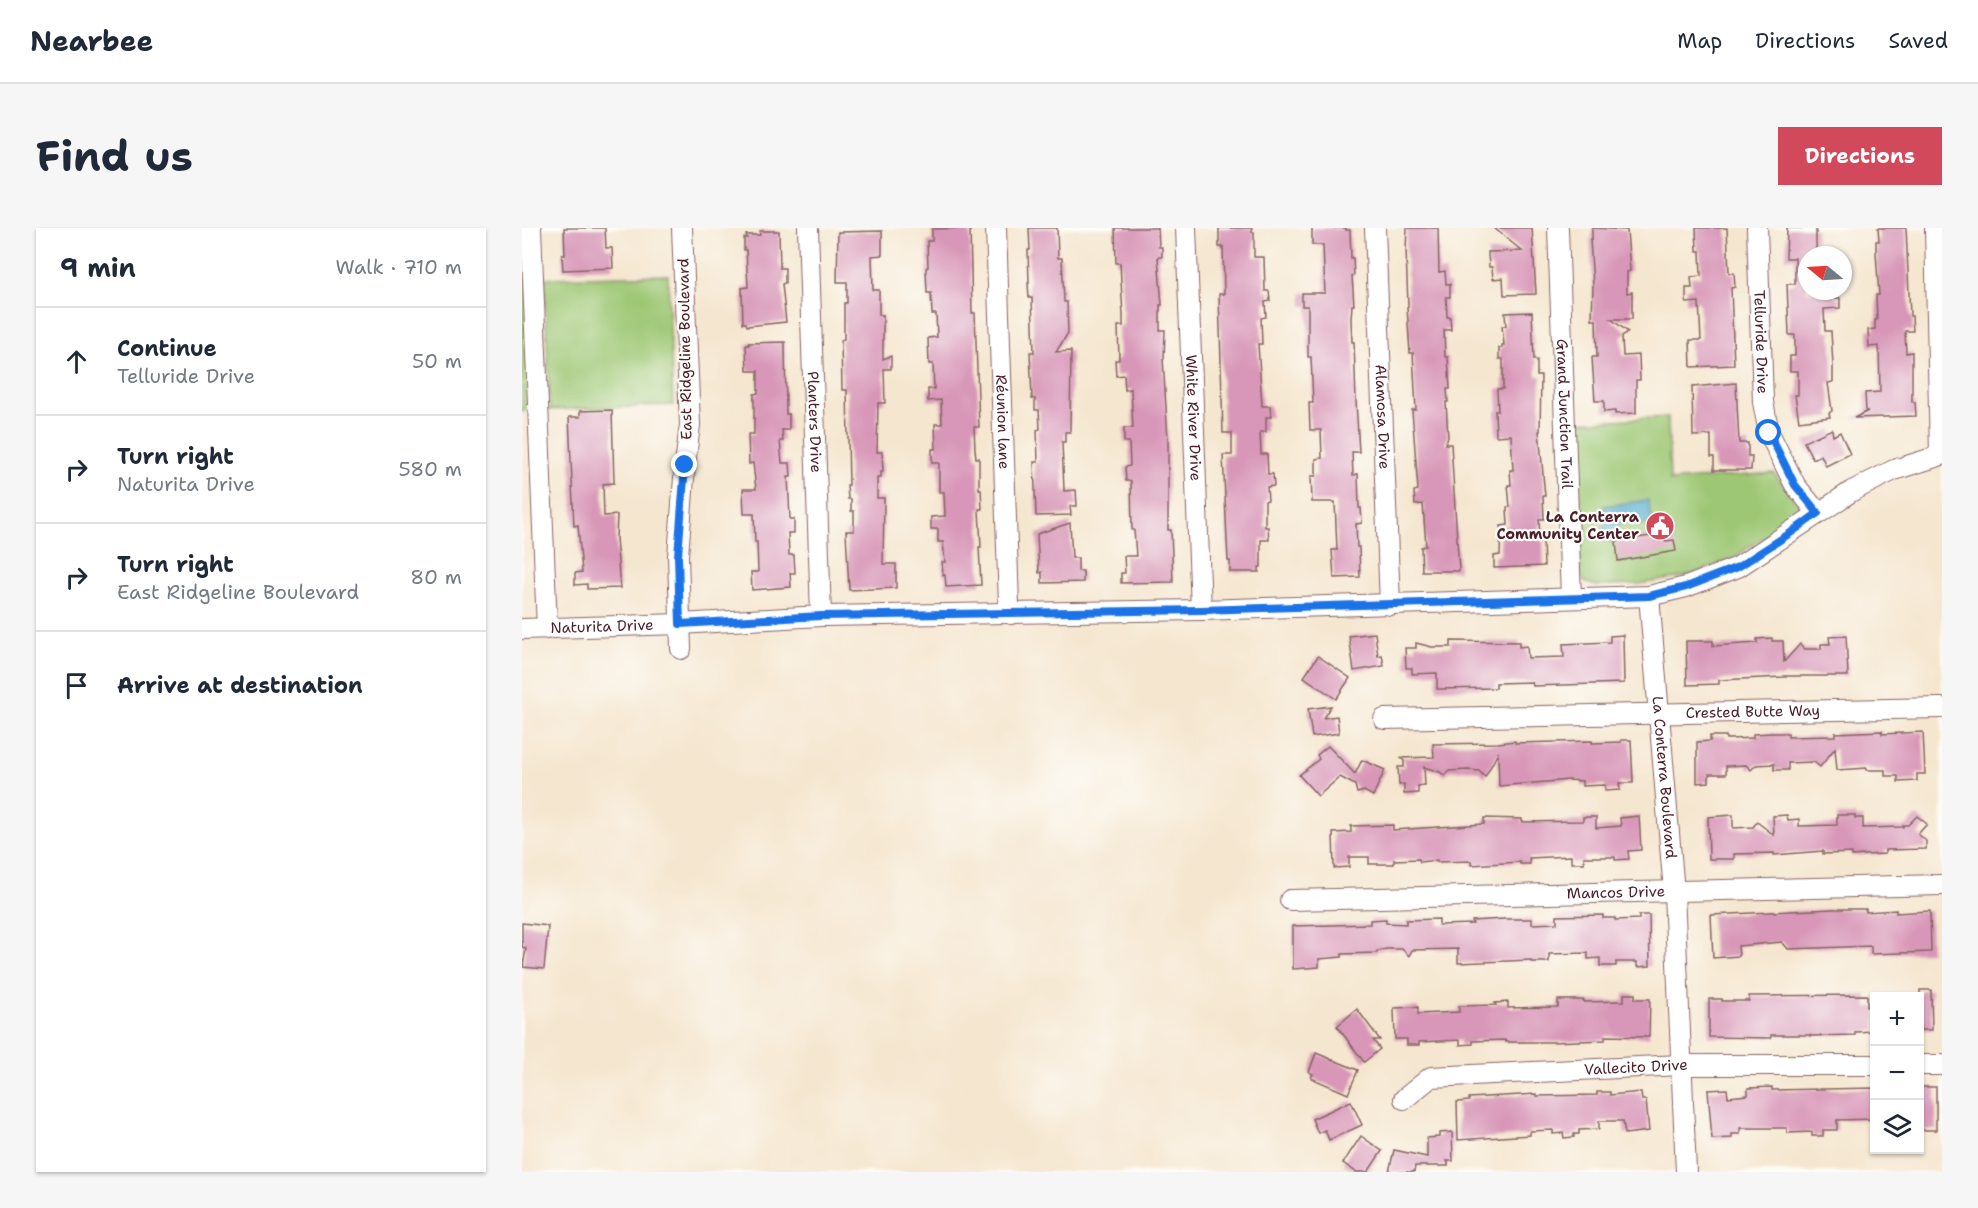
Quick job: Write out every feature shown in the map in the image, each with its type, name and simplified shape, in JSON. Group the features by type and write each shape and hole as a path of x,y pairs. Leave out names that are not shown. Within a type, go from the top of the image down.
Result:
{"street":[{"path":"531,228 547,629"},
{"name":"East Ridgeline Boulevard","path":"681,649 678,556 690,425 682,228"},
{"name":"Planters Drive","path":"808,228 821,616"},
{"name":"Réunion lane","path":"996,228 1011,614"},
{"name":"White River Drive","path":"1186,228 1201,610"},
{"name":"Alamosa Drive","path":"1375,228 1390,605"},
{"name":"Grand Junction Trail","path":"1558,228 1571,598"},
{"name":"Telluride Drive","path":"1757,228 1763,402 1769,433 1795,485 1818,513"},
{"path":"1935,228 1941,455"},
{"name":"Naturita Drive","path":"522,629 680,624 821,616 1201,610 1649,596 1686,587 1738,567 1852,491 1894,470 1941,455"},
{"name":"La Conterra Boulevard","path":"1649,596 1674,892 1686,1172"},
{"name":"Crested Butte Way","path":"1384,719 1942,708"},
{"name":"Mancos Drive","path":"1290,900 1942,885"},
{"name":"Vallecito Drive","path":"1404,1099 1431,1077 1681,1065 1870,1065"},
{"path":"1924,1065 1942,1065"}],"green space":[{"path":"668,275 673,405 550,410 544,278"},
{"path":"522,279 526,279 531,410 522,411"},
{"path":"1668,417 1670,481 1774,473 1797,502 1800,510 1797,515 1730,560 1684,577 1639,584 1596,586 1585,582 1580,576 1573,422"}],"water":[{"path":"1648,500 1650,522 1643,525 1623,522 1618,527 1614,539 1609,542 1602,539 1601,533 1606,523 1604,506"}],"building":[{"path":"564,228 605,228 606,248 612,248 613,268 563,270"},
{"path":"970,228 972,313 975,313 979,427 974,427 976,458 979,458 979,489 981,489 982,509 979,509 981,585 946,587 942,562 945,562 943,542 938,542 938,529 931,529 931,517 945,516 944,492 939,492 939,463 932,463 932,449 936,449 935,424 942,424 941,400 928,401 928,389 934,389 933,364 929,364 928,338 937,337 936,314 932,314 931,293 927,293 927,241 932,241 932,229"},
{"path":"1029,228 1057,228 1058,258 1062,258 1068,333 1056,352 1071,351 1070,432 1065,432 1065,442 1062,442 1064,491 1076,490 1077,506 1070,506 1071,515 1036,516 1034,462 1038,462 1037,430 1040,429 1039,410 1035,410 1035,399 1032,399 1030,352 1034,352 1032,298 1029,298 1028,283"},
{"path":"1115,228 1158,228 1159,247 1162,247 1162,257 1158,257 1162,305 1160,305 1160,330 1165,330 1163,359 1168,440 1168,530 1171,530 1173,582 1121,583 1121,573 1125,573 1124,556 1136,556 1134,530 1132,530 1131,481 1126,481 1125,467 1130,466 1129,442 1124,442 1124,428 1133,428 1131,389 1125,390 1124,375 1116,376 1115,360 1119,360 1118,326 1123,326 1123,316 1120,263 1116,263"},
{"path":"1219,228 1252,228 1254,257 1264,257 1265,291 1269,291 1270,301 1265,302 1266,317 1261,318 1262,344 1258,344 1262,406 1270,406 1271,417 1266,417 1266,432 1260,432 1261,454 1267,454 1268,474 1273,474 1274,486 1267,487 1265,527 1268,527 1269,540 1261,540 1259,572 1230,572 1230,561 1228,561 1223,455 1232,455 1232,433 1223,433 1219,294 1224,294 1223,247 1219,247"},
{"path":"1312,228 1350,230 1354,275 1352,276 1354,305 1352,305 1351,319 1359,452 1352,452 1353,475 1358,474 1362,523 1356,524 1360,577 1334,578 1332,550 1337,550 1335,502 1312,502 1311,476 1316,476 1316,459 1322,458 1321,430 1310,430 1309,403 1313,403 1311,357 1308,357 1308,306 1302,306 1302,293 1325,293 1323,245 1312,245"},
{"path":"1407,228 1438,228 1439,272 1445,271 1446,284 1450,284 1450,297 1446,297 1447,317 1450,317 1451,330 1444,330 1450,389 1447,389 1448,437 1445,444 1451,444 1459,571 1422,571 1421,547 1426,546 1423,504 1415,505 1414,491 1418,490 1412,410 1416,410 1413,353 1410,353 1407,307"},
{"path":"1494,228 1532,228 1536,294 1504,295 1503,278 1493,279 1488,252 1522,251"},
{"path":"1592,228 1627,230 1630,271 1627,272 1627,293 1632,292 1632,319 1611,319 1628,332 1622,336 1623,356 1639,355 1640,380 1636,380 1636,413 1604,412 1604,401 1595,401 1592,357 1597,357 1596,320 1592,320 1593,285 1590,239 1592,239"},
{"path":"1696,228 1727,228 1729,273 1734,273 1735,287 1731,288 1734,365 1691,367 1690,340 1701,340 1699,302 1686,303 1686,288 1692,288 1691,277 1701,276"},
{"path":"1787,228 1816,228 1816,246 1798,246 1798,300 1840,300 1840,308 1824,309 1825,331 1831,331 1833,365 1833,382 1828,383 1832,411 1829,413 1830,417 1799,421 1795,395 1798,395 1798,371 1790,371 1790,356 1795,356 1795,335 1789,335 1787,284 1795,284 1795,258 1786,258"},
{"path":"1878,228 1906,228 1910,316 1912,316 1913,331 1905,331 1906,353 1912,352 1912,402 1915,402 1916,416 1854,418 1868,411 1866,411 1865,393 1880,392 1879,346 1869,347 1868,330 1875,329 1875,320 1877,320 1876,295 1879,295 1876,241 1879,241"},
{"path":"760,231 779,231 780,268 785,268 785,283 782,284 786,322 747,326 743,323 742,288 748,287 744,238 747,238 746,235 760,235"},
{"path":"882,231 882,255 872,256 873,290 879,290 879,315 883,315 883,359 891,356 891,369 884,369 885,403 878,403 877,452 882,452 883,472 881,472 881,478 877,478 877,498 884,498 883,564 896,564 896,588 849,590 846,531 854,531 854,511 851,511 851,499 848,499 847,390 842,390 841,340 844,339 844,303 847,303 847,282 837,282 838,232"},
{"path":"1532,312 1534,360 1537,360 1537,376 1541,376 1539,431 1545,496 1543,496 1544,519 1539,519 1544,566 1494,568 1494,556 1500,555 1501,526 1508,525 1507,507 1510,507 1508,485 1511,485 1510,470 1513,470 1511,435 1496,436 1497,389 1503,389 1503,359 1499,359 1499,348 1504,345 1502,326 1506,326 1505,313"},
{"path":"785,342 786,414 789,414 789,430 782,430 783,441 780,441 782,463 790,463 791,477 788,477 790,519 794,519 794,533 788,533 789,555 794,555 795,573 790,573 791,587 752,590 751,572 758,572 757,542 755,542 754,514 744,514 743,489 756,489 753,463 749,464 748,434 754,434 754,394 758,393 758,371 747,371 746,345 749,345 748,343"},
{"path":"1736,383 1739,443 1748,443 1748,456 1752,456 1751,470 1714,470 1714,457 1711,457 1711,435 1693,436 1692,387"},
{"path":"612,410 614,483 603,484 604,516 617,515 616,538 620,588 587,589 587,584 575,585 575,573 582,572 578,525 574,526 569,417 580,417 580,411"},
{"path":"1832,429 1833,436 1840,432 1850,454 1826,466 1821,455 1813,459 1804,442"},
{"path":"1070,523 1072,558 1078,558 1078,571 1083,571 1083,582 1042,583 1042,572 1039,573 1037,534"},
{"path":"1664,534 1665,541 1674,540 1676,551 1618,561 1616,541"},
{"path":"1375,633 1378,656 1382,655 1384,666 1354,671 1349,636"},
{"path":"1623,635 1624,683 1533,686 1532,682 1496,683 1496,688 1437,689 1437,673 1412,674 1412,668 1406,668 1405,648 1416,648 1416,643 1432,647 1451,647 1451,641 1519,642 1519,647 1527,646 1528,658 1564,657 1563,644 1610,642 1610,636"},
{"path":"1846,636 1848,676 1784,676 1719,680 1719,684 1687,685 1686,641 1713,641 1713,646 1757,643 1757,639 1772,638 1772,641 1783,641 1784,662 1800,644 1805,649 1821,649 1821,644 1830,644 1829,637"},
{"path":"1318,656 1350,678 1336,699 1304,677"},
{"path":"1331,706 1323,718 1337,716 1339,733 1312,737 1308,709"},
{"path":"1882,731 1882,734 1923,732 1925,774 1917,774 1917,781 1898,782 1898,776 1885,776 1885,770 1867,770 1867,768 1837,770 1835,748 1820,767 1814,762 1788,763 1788,770 1774,770 1774,764 1756,765 1751,770 1746,765 1726,766 1726,774 1709,774 1709,782 1697,783 1697,742 1710,741 1710,736 1726,736 1726,739 1730,739 1753,738 1753,734 1788,733 1788,737 1835,736 1835,733"},
{"path":"1621,740 1631,740 1633,783 1619,783 1620,790 1605,791 1605,785 1582,786 1582,781 1569,780 1499,786 1498,753 1485,777 1479,771 1468,770 1449,771 1445,776 1424,767 1425,785 1418,786 1418,793 1404,794 1404,784 1399,785 1398,767 1404,767 1404,761 1401,758 1434,757 1433,744 1515,741 1515,743 1592,741 1592,743 1621,742"},
{"path":"1328,746 1355,774 1362,760 1385,770 1373,796 1364,791 1357,793 1355,785 1340,777 1318,796 1299,775 1319,759 1317,755"},
{"path":"1733,815 1733,828 1753,827 1757,822 1774,835 1773,816 1787,815 1788,820 1799,819 1799,826 1837,825 1837,815 1855,815 1855,818 1863,818 1863,828 1903,827 1917,816 1927,824 1918,834 1926,841 1926,849 1885,850 1885,854 1852,856 1852,853 1823,854 1823,851 1774,855 1774,853 1734,854 1734,859 1709,859 1708,817"},
{"path":"1639,816 1641,850 1628,851 1629,859 1584,857 1584,863 1571,863 1571,856 1529,858 1530,864 1520,864 1520,862 1471,865 1471,861 1420,862 1419,859 1394,860 1394,864 1369,864 1369,857 1349,857 1349,867 1334,868 1333,833 1351,832 1351,826 1393,825 1393,830 1484,824 1484,818 1522,819 1522,822 1583,821 1583,817 1596,817 1596,828 1621,826 1620,818"},
{"path":"1866,909 1866,912 1896,910 1896,913 1930,911 1931,952 1871,954 1871,946 1788,949 1782,942 1738,946 1739,956 1713,958 1711,915"},
{"path":"1603,915 1603,918 1615,918 1615,920 1639,919 1639,915 1649,915 1650,966 1637,967 1637,962 1616,962 1616,966 1600,966 1600,958 1588,959 1588,953 1549,954 1549,962 1531,962 1531,960 1458,963 1458,949 1412,950 1409,956 1402,949 1386,949 1377,951 1377,953 1342,954 1342,957 1319,959 1319,967 1293,969 1293,926 1370,924 1370,920 1386,919 1386,923 1406,924 1406,920 1439,919 1439,925 1473,924 1472,921 1532,919 1532,924 1557,923 1557,916"},
{"path":"522,923 548,926 544,969 523,967 526,948 522,947"},
{"path":"1920,990 1931,990 1932,1030 1924,1030 1924,992"},
{"path":"1624,994 1635,994 1635,999 1650,999 1649,1037 1605,1036 1605,1040 1552,1042 1473,1041 1473,1044 1460,1045 1460,1040 1419,1042 1419,1045 1407,1045 1407,1039 1395,1039 1394,1008 1418,1007 1418,1014 1459,1012 1459,1006 1496,1005 1495,1003 1508,1002 1508,1008 1558,1007 1558,1000 1624,1001"},
{"path":"1867,995 1867,1007 1870,1007 1870,1031 1855,1032 1855,1035 1771,1035 1771,1038 1709,1037 1709,999 1749,1001 1749,996"},
{"path":"1357,1009 1380,1040 1373,1040 1380,1049 1364,1062 1337,1026"},
{"path":"1316,1053 1358,1070 1348,1094 1311,1078 1313,1074 1309,1072"},
{"path":"1772,1087 1772,1090 1870,1088 1870,1119 1837,1120 1837,1130 1823,1130 1823,1136 1812,1136 1812,1132 1787,1133 1787,1128 1740,1128 1740,1134 1732,1134 1732,1138 1712,1139 1708,1090 1727,1089 1728,1097 1748,1095 1748,1088"},
{"path":"1924,1087 1936,1087 1936,1130 1924,1130"},
{"path":"1597,1092 1610,1092 1610,1095 1641,1092 1642,1100 1646,1100 1649,1131 1625,1134 1623,1121 1599,1121 1599,1129 1579,1130 1579,1134 1574,1134 1574,1137 1564,1138 1563,1133 1553,1134 1553,1130 1530,1131 1530,1135 1458,1140 1457,1102 1469,1101 1469,1098 1536,1094 1536,1096 1597,1095"},
{"path":"1351,1101 1362,1125 1329,1140 1325,1130 1318,1133 1312,1119"},
{"path":"1452,1132 1453,1161 1448,1161 1448,1166 1415,1166 1414,1172 1389,1172 1394,1150 1427,1157 1427,1138 1439,1137 1439,1133"},
{"path":"1361,1136 1382,1151 1368,1172 1356,1172 1343,1163"}],"place":[{"name":"La Conterra Community Center","path":"1660,526"}],"route":[{"path":"685,465 678,556 680,624 821,616 1390,605 1649,596 1686,587 1738,567 1818,513 1795,485 1769,433"}]}
